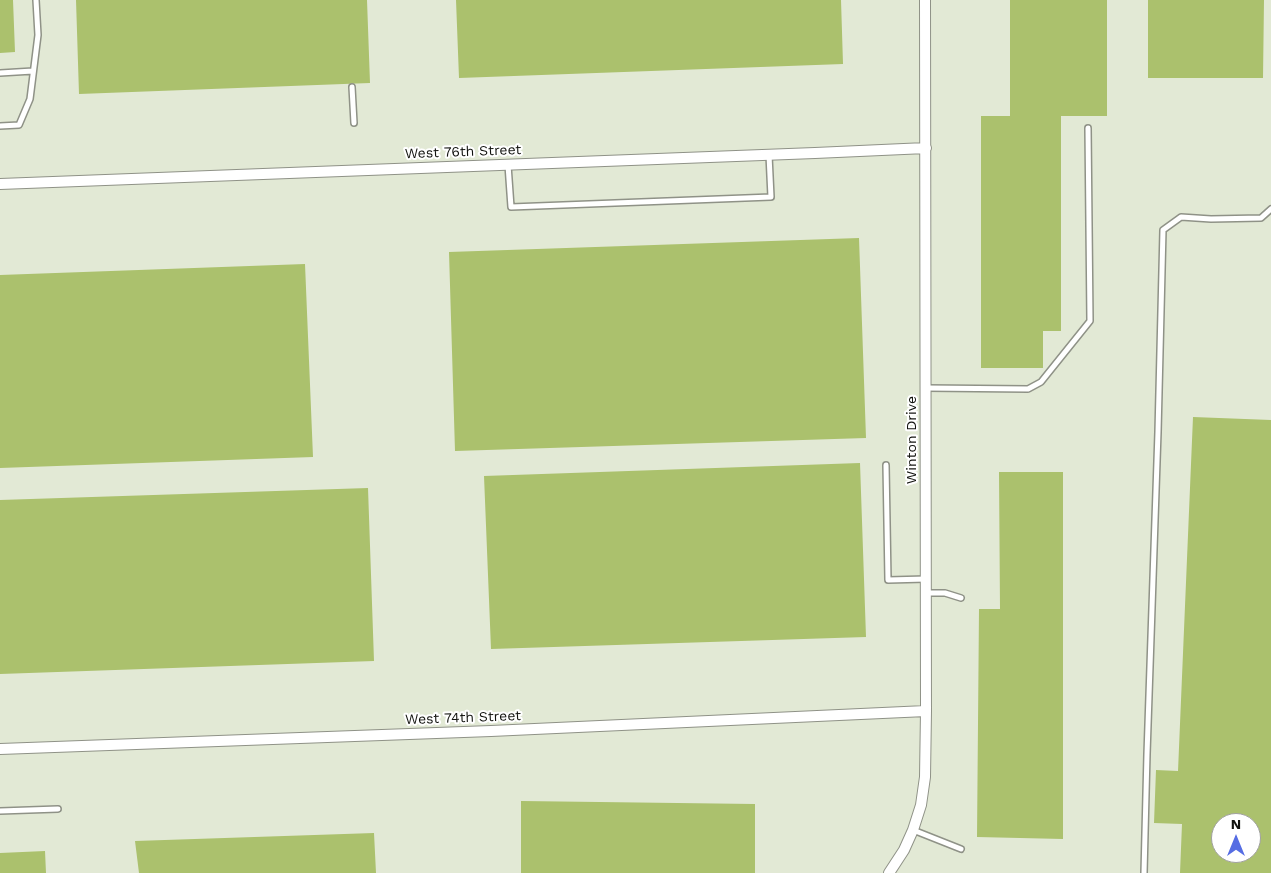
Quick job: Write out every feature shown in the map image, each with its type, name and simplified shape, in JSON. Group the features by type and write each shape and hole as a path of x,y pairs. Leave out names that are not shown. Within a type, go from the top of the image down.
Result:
{"street":[{"name":"Winton Drive","path":"890,873 913,830 921,805 925,778 925,0"},
{"name":"West 76th Street","path":"0,184 926,148"},
{"name":"West 74th Street","path":"0,749 491,731 926,711"}],"lane":[{"path":"0,126 19,126 30,100 38,35 36,0"},
{"path":"0,73 34,71"},
{"path":"352,87 354,122"},
{"path":"926,388 1028,389 1041,382 1090,321 1088,128"},
{"path":"508,164 510,207 771,198 769,155"},
{"path":"1144,873 1163,230 1181,217 1211,220 1261,218 1271,209"},
{"path":"886,465 888,580 926,579"},
{"path":"926,593 945,593 961,598"},
{"path":"0,811 58,809"},
{"path":"913,830 961,850"}],"shaded area":[{"path":"0,0 1271,0 1271,873 0,873"}],"building":[{"path":"0,0 13,0 15,52 0,53"},
{"path":"76,0 367,0 370,83 79,94"},
{"path":"456,0 841,0 843,64 459,78"},
{"path":"1010,0 1107,0 1107,116 1061,116 1061,331 1043,331 1043,368 981,368 981,116 1010,116"},
{"path":"1148,0 1264,0 1263,78 1148,78"},
{"path":"859,238 866,438 455,451 449,252"},
{"path":"305,264 313,457 0,468 0,275"},
{"path":"1193,417 1271,420 1271,873 1180,873 1182,824 1154,823 1156,770 1178,771"},
{"path":"860,463 866,637 491,649 484,476"},
{"path":"999,472 1063,472 1063,839 977,837 979,609 1000,609"},
{"path":"368,488 374,661 0,674 0,500"},
{"path":"521,801 755,804 755,873 521,873"},
{"path":"374,833 376,873 139,873 135,841"},
{"path":"45,851 46,873 0,873 0,853"}]}
